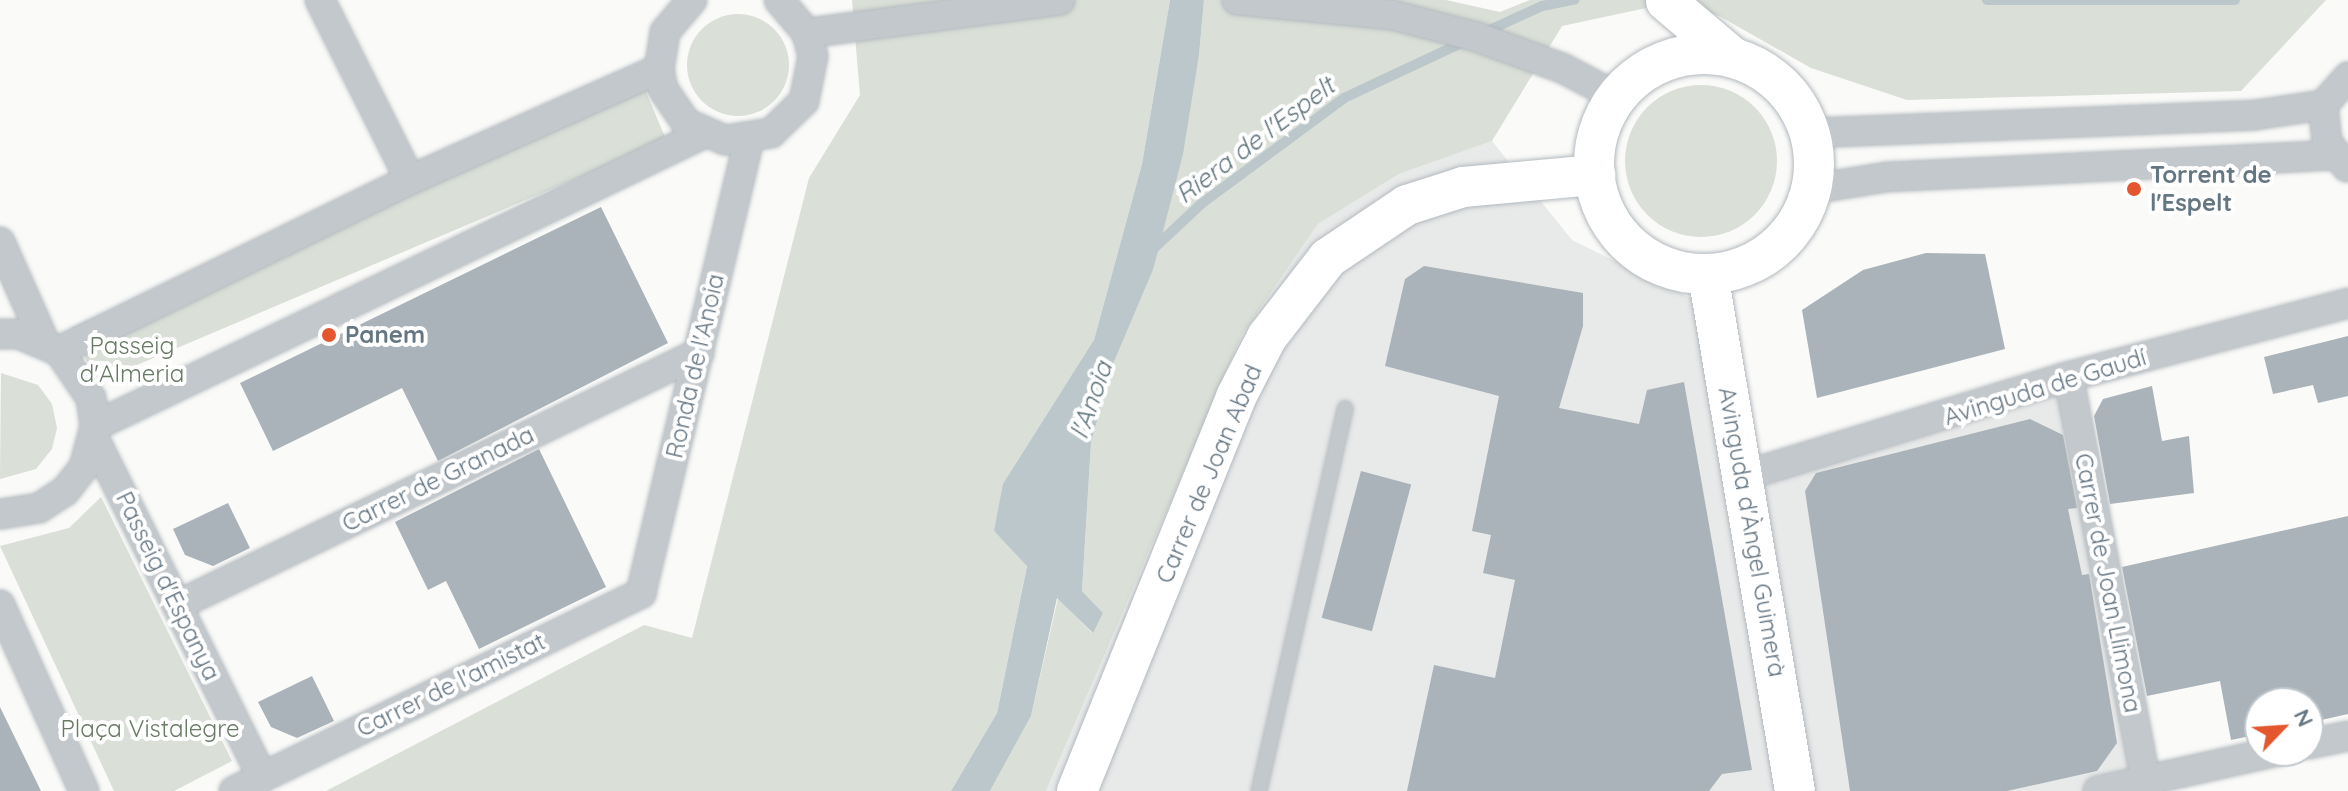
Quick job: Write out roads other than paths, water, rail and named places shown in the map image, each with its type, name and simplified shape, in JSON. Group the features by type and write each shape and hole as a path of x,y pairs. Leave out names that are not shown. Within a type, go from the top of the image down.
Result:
{"street":[{"path":"320,0 410,180"},
{"path":"0,514 39,508 65,491 94,432 703,134 749,140 771,133 804,101 813,56 807,33 779,0"},
{"path":"807,33 1060,0"},
{"path":"1237,0 1392,15 1562,68 1617,97"},
{"path":"678,5 659,69 672,107 703,134"},
{"path":"1666,25 1704,53 1732,57"},
{"path":"1666,25 1766,73 1793,99 1810,133 1812,189 1802,216 1763,258 1708,274 1680,271 1632,247 1614,226 1595,175 1599,134 1617,97 1666,25"},
{"path":"0,334 52,347 410,180 659,69"},
{"path":"1810,133 2255,115 2323,105 2348,77"},
{"path":"1812,189 1887,177 2341,162 2323,128 2323,105"},
{"name":"Ronda de l'Anoia","path":"641,593 749,140"},
{"name":"Carrer de Joan Abad","path":"1077,791 1236,397 1267,337 1328,258 1363,228 1421,200 1463,187 1595,175"},
{"name":"Passeig d'Espanya","path":"0,242 52,347 91,398 94,432 262,777"},
{"name":"Avinguda d'Àngel Guimerà","path":"1708,274 1795,791"},
{"name":"Avinguda de Gaudí","path":"1743,476 2063,378 2348,303"},
{"name":"Carrer de Granada","path":"178,605 699,353"},
{"name":"Carrer de Joan Llimona","path":"2063,378 2072,394 2147,785"},
{"name":"Carrer de l'amistat","path":"262,777 641,593"},
{"path":"0,605 84,791"},
{"path":"2324,741 2348,736"},
{"path":"2098,791 2147,785 2244,760"},
{"path":"234,791 262,777"}],"lane":[{"path":"1259,791 1345,409"}],"water":[{"name":"l'Anoia","path":"1170,0 1204,0 1199,55 1183,154 1153,270 1111,369 1091,443 1082,591 1103,613 1093,633 1057,598 1031,716 990,791 951,791 997,713 1027,566 994,531 1003,484 1094,340 1142,164"}],"waterway":[{"name":"Riera de l'Espelt","path":"1483,33 1542,6 1574,0"},
{"name":"Riera de l'Espelt","path":"1987,0 2235,0"},
{"name":"Riera de l'Espelt","path":"1151,251 1201,204 1344,98 1468,40"}],"place":[{"name":"Torrent de l'Espelt","path":"2134,189"},
{"name":"Panem","path":"329,335"}],"park label":[{"name":"Passeig d'Almeria","path":"132,360"},
{"name":"Plaça Vistalegre","path":"150,729"}]}
